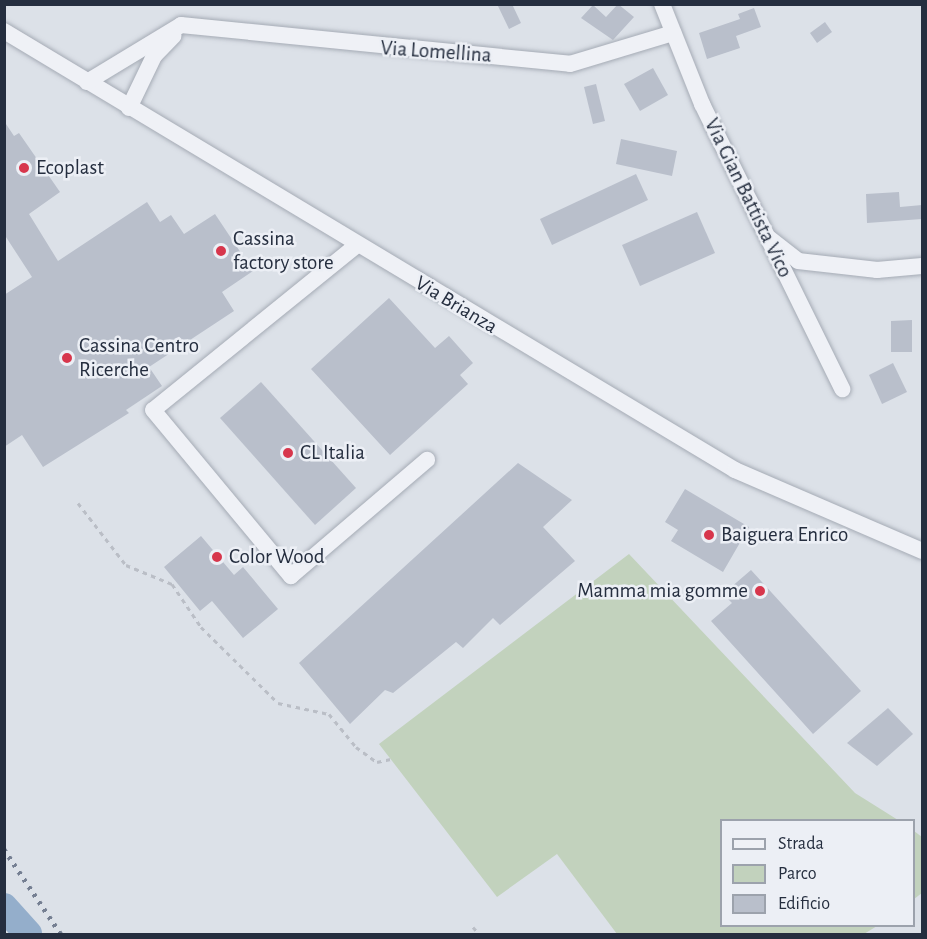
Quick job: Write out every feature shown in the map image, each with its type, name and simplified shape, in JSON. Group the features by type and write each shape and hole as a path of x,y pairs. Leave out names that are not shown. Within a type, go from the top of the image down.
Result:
{"street":[{"name":"Via Gian Battista Vico","path":"662,4 766,236 842,389"},
{"name":"Via Lomellina","path":"87,82 152,40 195,24 322,43 570,64 646,46 674,33"},
{"path":"129,108 154,56 195,24"},
{"name":"Via Brianza","path":"4,31 735,470 922,551"},
{"path":"766,236 798,261 877,270 922,266"},
{"path":"357,245 153,410 291,576 427,460"}],"path":[{"path":"78,503 126,565 172,584 201,627 278,703 329,714 356,747 377,762 391,759"},
{"path":"473,927 479,934"}],"green space":[{"path":"629,554 855,793 896,819 720,819 720,927 875,927 864,934 617,934 557,854 497,897 379,744"},
{"path":"915,832 922,837 922,893 915,898"}],"building":[{"path":"497,4 512,4 521,23 509,29"},
{"path":"618,4 634,17 613,40 581,18 593,5 606,17"},
{"path":"754,8 761,27 736,36 740,48 707,59 699,33 740,19 738,14"},
{"path":"825,22 832,32 817,43 810,33"},
{"path":"653,68 668,95 640,111 624,84"},
{"path":"596,84 605,121 593,124 584,87"},
{"path":"4,121 14,136 19,133 60,192 29,214 58,261 147,202 160,222 171,215 184,234 215,214 253,271 222,292 234,311 149,367 162,386 126,410 129,413 43,467 22,435 4,447 4,295 32,277 4,234"},
{"path":"621,139 677,151 672,176 616,164"},
{"path":"636,174 648,200 552,245 540,219"},
{"path":"899,192 900,207 922,205 922,219 867,223 866,194"},
{"path":"697,212 715,253 640,286 622,245"},
{"path":"389,298 435,348 449,336 473,363 460,375 468,384 390,455 311,369"},
{"path":"912,320 912,352 891,352 891,321"},
{"path":"893,363 907,392 882,404 869,375"},
{"name":"CL Italia","path":"261,382 356,488 315,525 220,418"},
{"path":"518,463 572,500 543,527 575,561 500,625 493,618 463,648 456,642 393,693 385,690 350,724 299,663"},
{"name":"Baiguera Enrico","path":"685,489 749,527 723,572 671,541 678,530 665,522"},
{"path":"201,536 234,575 243,567 278,609 243,638 212,601 200,611 164,567"},
{"path":"751,570 861,691 813,734 711,621 732,603 723,594"},
{"path":"888,708 913,734 877,766 847,743"}],"waterway":[{"path":"4,907 28,934"}],"railway":[{"path":"4,849 61,934"}],"place":[{"name":"Ecoplast","path":"24,168"},
{"name":"Cassina factory store","path":"221,251"},
{"name":"Cassina Centro Ricerche","path":"67,358"},
{"name":"CL Italia","path":"288,453"},
{"name":"Baiguera Enrico","path":"709,535"},
{"name":"Color Wood","path":"217,557"},
{"name":"Mamma mia gomme","path":"760,591"}]}
